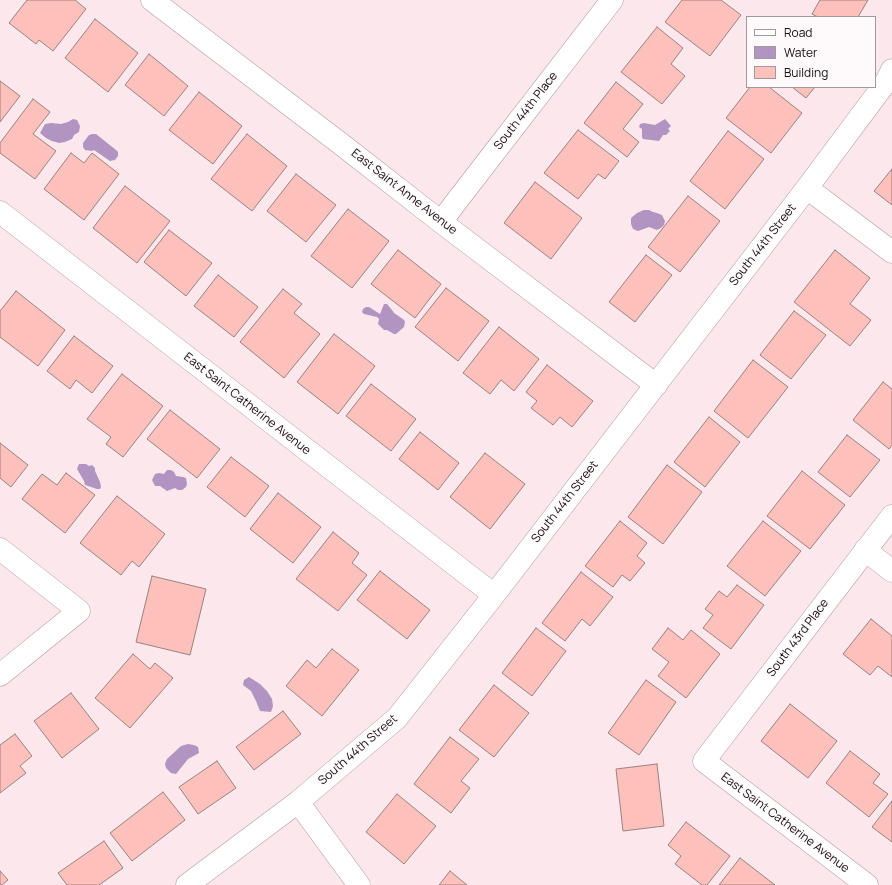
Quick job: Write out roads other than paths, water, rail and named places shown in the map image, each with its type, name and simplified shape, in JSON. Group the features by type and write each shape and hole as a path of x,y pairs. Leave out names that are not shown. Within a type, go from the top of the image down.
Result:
{"street":[{"name":"East Saint Anne Avenue","path":"152,0 656,385"},
{"name":"South 44th Place","path":"441,222 612,0"},
{"name":"South 44th Street","path":"187,885 298,802 397,718 494,595 807,188 886,82 892,70"},
{"path":"807,188 892,252"},
{"name":"East Saint Catherine Avenue","path":"0,212 494,595"},
{"name":"South 43rd Place","path":"704,761 892,516"},
{"path":"0,549 79,611 0,675"},
{"path":"865,550 892,571"},
{"name":"East Saint Catherine Avenue","path":"704,761 867,885"},
{"path":"298,802 359,885"}],"water":[{"path":"73,119 77,120 80,126 79,132 74,135 72,139 65,142 59,143 52,141 40,133 45,124 61,124"},
{"path":"665,119 671,126 668,129 670,131 666,135 663,135 659,141 643,139 642,129 639,127 640,124 644,123 655,125"},
{"path":"96,134 118,152 118,156 115,160 110,161 94,150 85,150 83,143 89,135"},
{"path":"644,210 649,210 662,215 665,221 664,225 657,230 649,227 638,231 633,229 631,218"},
{"path":"384,304 387,304 394,313 405,322 404,327 396,334 384,330 378,324 379,319 377,317 364,314 362,312 363,309 369,307 380,314"},
{"path":"79,464 86,464 89,466 92,465 95,468 100,482 100,489 85,485 77,469"},
{"path":"167,470 174,472 176,476 186,478 186,487 182,490 175,488 167,491 160,486 155,486 152,480 155,474 164,474"},
{"path":"249,677 260,684 267,691 272,699 273,706 271,712 260,711 251,691 243,685 244,680"},
{"path":"188,744 198,747 199,753 188,759 176,774 171,773 166,768 165,764 167,759 181,746"}]}
